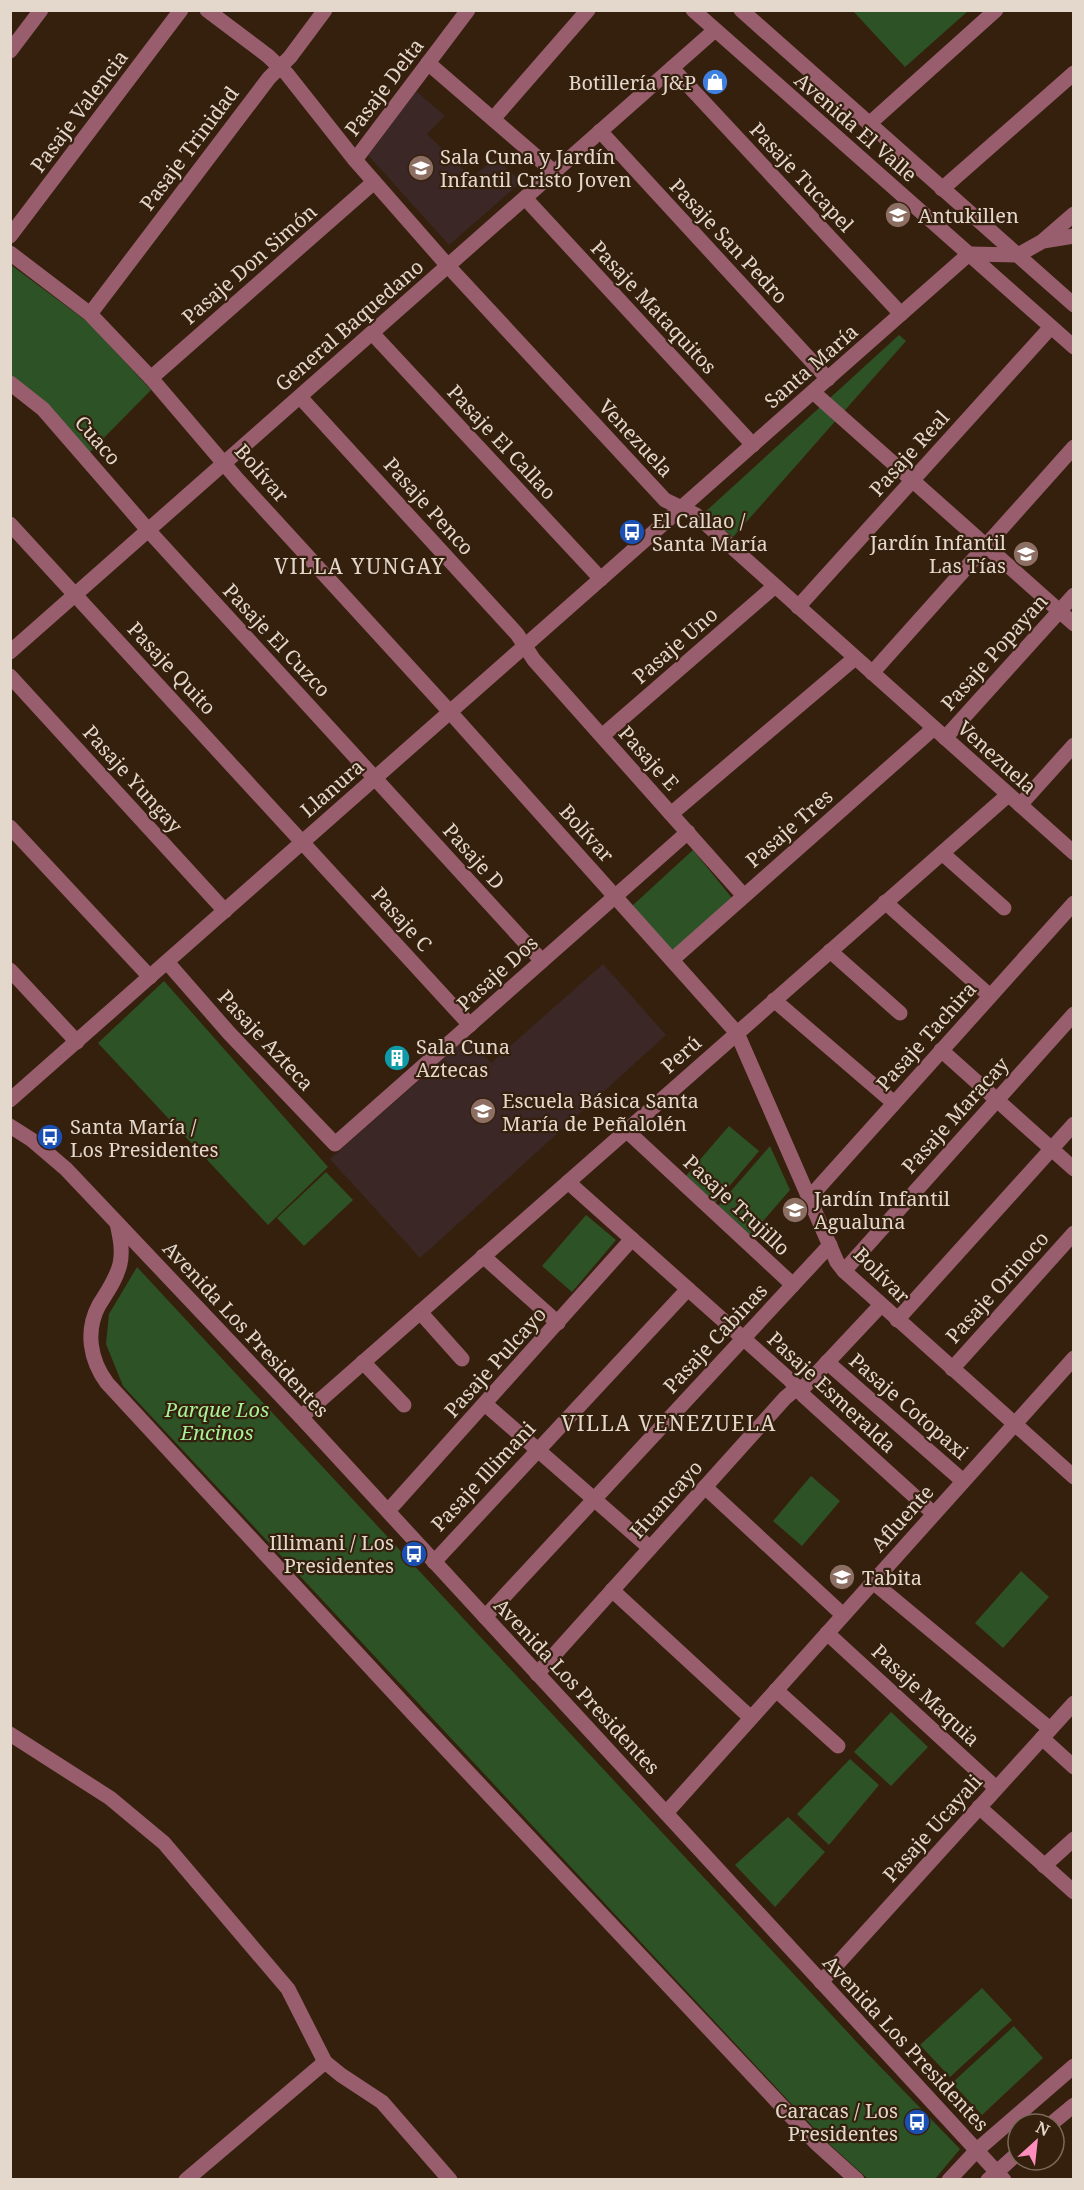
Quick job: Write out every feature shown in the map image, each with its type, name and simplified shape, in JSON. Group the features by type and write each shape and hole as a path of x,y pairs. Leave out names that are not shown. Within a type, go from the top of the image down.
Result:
{"street":[{"path":"10,51 41,10"},
{"name":"Pasaje Valencia","path":"10,236 181,10"},
{"name":"Venezuela","path":"207,10 280,66 355,160 448,266 666,500 696,515 1074,853"},
{"name":"Pasaje Trinidad","path":"90,314 269,78 325,10"},
{"name":"Pasaje Delta","path":"355,160 468,10"},
{"path":"493,119 588,10"},
{"name":"Avenida El Valle","path":"693,10 1074,347"},
{"name":"Avenida El Valle","path":"741,10 1074,305"},
{"path":"869,124 996,10"},
{"name":"General Baquedano","path":"10,652 714,30"},
{"path":"428,63 554,172"},
{"name":"Pasaje Tucapel","path":"672,68 901,314"},
{"path":"942,189 1074,73"},
{"name":"Pasaje San Pedro","path":"600,131 828,379"},
{"name":"Pasaje Don Simón","path":"151,378 374,182"},
{"name":"Pasaje Mataquitos","path":"525,198 753,445"},
{"path":"969,254 1018,255 1043,241 1074,214"},
{"path":"1043,241 1074,236"},
{"name":"Bolívar","path":"10,253 90,314 151,378 238,480 450,712 737,1033 830,1245 844,1271 1074,1477"},
{"name":"Santa María","path":"681,508 969,254"},
{"name":"Pasaje Real","path":"798,607 1051,327"},
{"name":"Pasaje El Callao","path":"372,333 601,579"},
{"name":"Cuaco","path":"10,383 43,409 148,530"},
{"path":"813,392 1074,624"},
{"name":"Pasaje Penco","path":"300,397 517,634 525,646"},
{"path":"872,673 1074,447"},
{"name":"Llanura","path":"10,1100 681,508"},
{"name":"Pasaje Quito","path":"10,524 304,841"},
{"name":"Pasaje El Cuzco","path":"148,530 375,778"},
{"name":"Pasaje Uno","path":"602,736 775,586"},
{"name":"Pasaje Popayan","path":"939,733 1074,595"},
{"name":"Pasaje E","path":"525,646 534,660 744,896"},
{"path":"671,814 855,658"},
{"name":"Pasaje Yungay","path":"10,676 225,911"},
{"name":"Pasaje Tres","path":"672,960 744,896 939,733"},
{"name":"Perú","path":"301,1417 885,902 942,853 1014,800 1074,745"},
{"name":"Pasaje D","path":"375,778 542,962"},
{"path":"10,827 150,977"},
{"name":"Pasaje Dos","path":"335,1144 687,832"},
{"name":"Pasaje C","path":"304,841 470,1025"},
{"path":"942,853 1004,908"},
{"path":"885,902 990,996"},
{"name":"Pasaje Tachira","path":"810,1197 1074,903"},
{"path":"830,951 900,1012"},
{"name":"Pasaje Azteca","path":"166,962 229,1033 335,1144"},
{"path":"10,970 77,1042"},
{"path":"774,1000 894,1103"},
{"name":"Pasaje Maracay","path":"844,1271 1074,1014"},
{"path":"942,1050 1074,1169"},
{"path":"897,1320 1074,1124"},
{"name":"Avenida Los Presidentes","path":"10,1126 32,1140 56,1160 301,1417 977,2150 996,2177"},
{"name":"Pasaje Trujillo","path":"626,1130 793,1285"},
{"name":"Pasaje Esmeralda","path":"568,1182 743,1338 934,1514"},
{"path":"117,1223 122,1248 120,1264 95,1316 91,1337 93,1358 107,1383 767,2091 856,2180"},
{"name":"Pasaje Orinoco","path":"952,1369 1074,1233"},
{"name":"Pasaje Pulcayo","path":"387,1511 632,1239"},
{"name":"Pasaje Cabinas","path":"484,1617 830,1245"},
{"path":"483,1256 558,1323"},
{"name":"Pasaje Illimani","path":"434,1562 688,1289"},
{"name":"Huancayo","path":"537,1674 785,1398 797,1388 805,1386 881,1305"},
{"path":"420,1312 462,1359"},
{"path":"363,1362 404,1405"},
{"name":"Pasaje Cotopaxi","path":"827,1362 963,1481"},
{"name":"Afluente","path":"666,1813 963,1481 1072,1364"},
{"path":"485,1404 650,1548"},
{"path":"705,1487 843,1615"},
{"path":"873,1582 1046,1733 1074,1767"},
{"path":"612,1590 751,1718"},
{"name":"Pasaje Maquia","path":"827,1633 996,1788"},
{"path":"776,1690 838,1746"},
{"name":"Pasaje Ucayali","path":"821,1982 1074,1702"},
{"path":"10,1734 110,1798 164,1843 288,1989 325,2062 340,2075 382,2102 450,2180"},
{"path":"979,1807 1074,1892"},
{"path":"1044,1866 1074,1839"},
{"path":"186,2180 325,2062"},
{"path":"949,2180 977,2150 1074,2066"}],"shaded area":[{"name":"Sala Cuna y Jardín Infantil Cristo Joven","path":"416,91 445,116 427,134 472,178 495,157 521,182 449,245 368,155"},
{"name":"Escuela Básica Santa María de Peñalolén","path":"603,964 666,1035 420,1258 330,1159 468,1037 491,1063"}],"green space":[{"path":"853,11 968,11 905,67"},
{"path":"11,265 89,323 151,390 87,455 11,380"},
{"path":"899,335 906,341 733,537 704,513"},
{"path":"693,850 732,898 674,952 632,906"},
{"path":"164,981 328,1167 268,1225 98,1043"},
{"path":"729,1126 759,1151 715,1203 685,1177"},
{"path":"770,1146 790,1190 750,1236 717,1207"},
{"path":"326,1172 353,1200 304,1246 277,1218"},
{"path":"586,1215 616,1240 572,1292 542,1266"},
{"name":"Parque Los Encinos","path":"137,1267 866,2052 960,2149 935,2179 868,2179 826,2141 123,1386 106,1344 109,1314"},
{"path":"811,1476 840,1501 802,1546 773,1521"},
{"path":"1021,1571 1049,1597 1003,1648 975,1623"},
{"path":"891,1712 928,1747 891,1786 854,1752"},
{"path":"850,1759 879,1785 829,1845 797,1814"},
{"path":"788,1817 825,1852 775,1907 735,1865"},
{"path":"982,1988 1012,2020 950,2077 920,2045"},
{"path":"1014,2026 1043,2058 982,2115 952,2083"}],"place":[{"name":"Botillería J&P","path":"715,82"},
{"name":"Sala Cuna y Jardín Infantil Cristo Joven","path":"421,168"},
{"name":"Antukillen","path":"898,215"},
{"name":"El Callao / Santa María","path":"632,532"},
{"name":"Jardín Infantil Las Tías","path":"1026,554"},
{"name":"Sala Cuna Aztecas","path":"397,1058"},
{"name":"Escuela Básica Santa María de Peñalolén","path":"483,1111"},
{"name":"Santa María / Los Presidentes","path":"50,1137"},
{"name":"Jardín Infantil Agualuna","path":"795,1210"},
{"name":"Illimani / Los Presidentes","path":"414,1554"},
{"name":"Tabita","path":"842,1577"},
{"name":"Caracas / Los Presidentes","path":"917,2122"}],"district":[{"name":"VILLA YUNGAY","path":"360,566"},
{"name":"VILLA VENEZUELA","path":"669,1423"}]}
